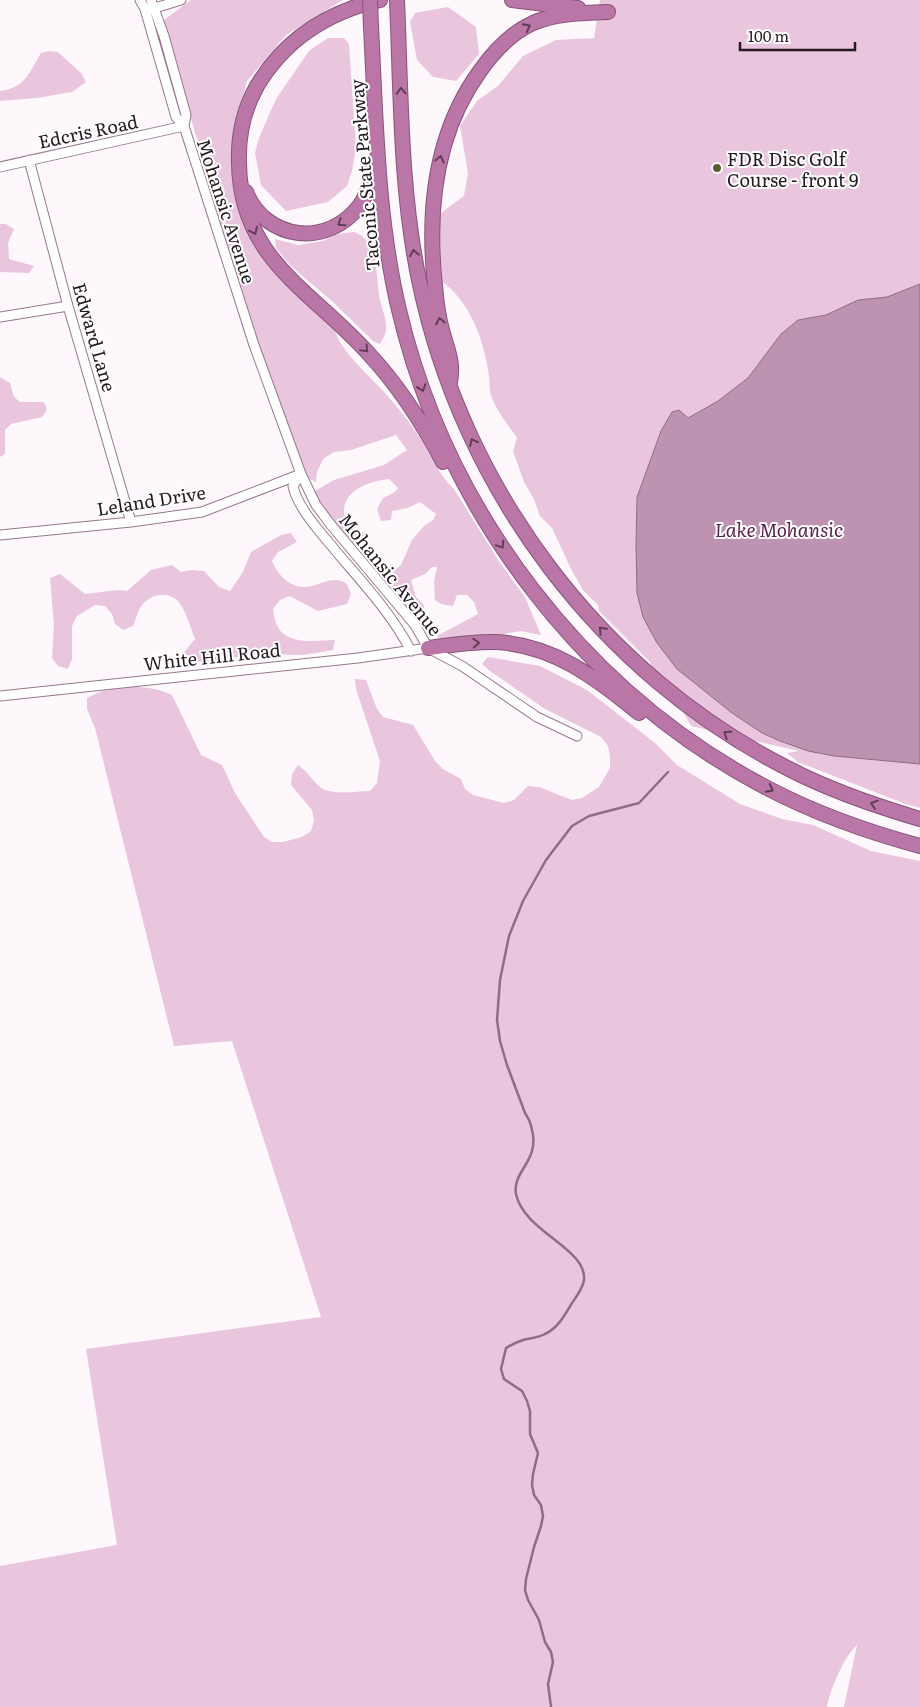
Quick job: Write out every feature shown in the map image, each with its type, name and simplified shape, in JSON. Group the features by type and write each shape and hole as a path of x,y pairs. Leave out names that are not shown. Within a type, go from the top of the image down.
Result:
{"highway":[{"name":"Taconic State Parkway","path":"370,0 381,198 388,254 406,337 433,418 456,469 502,548 551,612 588,655 651,711 696,745 769,788 819,812 872,832 920,846"},
{"path":"380,0 344,10 324,20 303,33 277,57 255,90 245,115 239,142 239,184 244,205 253,228 267,253 285,274 358,343 387,374 417,416 454,484 476,503"},
{"path":"397,0 406,186 414,250 431,332 449,385 470,436 509,510 524,534 575,600 632,660 697,713 767,758 792,771 844,793 920,819"},
{"path":"512,0 608,12"},
{"path":"570,0 608,12"},
{"path":"449,385 453,369 437,303 433,271 432,238 437,173 443,146 452,122 464,95 485,64 516,33 534,23 552,17 587,12 608,12"},
{"path":"239,168 251,202 264,218 274,226 286,230 299,233 313,233 327,230 340,224 358,207 367,194 379,151"},
{"path":"428,648 496,642 526,646 554,655 582,670 669,735 695,750 720,760"}],"street":[{"name":"Mohansic Avenue","path":"140,0 145,9 176,117 184,126 242,309 300,474 310,495 323,516 415,625 428,648 462,666 537,717 578,736"},
{"path":"153,4 181,0"},
{"name":"Mohansic Avenue","path":"153,4 186,115 184,126"},
{"name":"Edcris Road","path":"0,167 184,126"},
{"name":"Edward Lane","path":"29,160 68,306 131,522"},
{"path":"0,317 68,306"},
{"name":"Mohansic Avenue","path":"300,474 293,486 307,513 396,625 411,651"},
{"name":"Leland Drive","path":"0,535 131,522 202,512 300,474"},
{"name":"White Hill Road","path":"0,696 358,658 428,648"}],"shaded area":[{"path":"191,0 343,0 286,35 247,81 235,127 246,223 334,324 340,342 346,351 413,427 438,469 454,489 500,563 525,597 541,635 521,631 445,644 437,636 478,614 474,602 467,595 457,595 453,606 441,604 435,600 434,581 437,567 432,567 425,574 411,580 416,597 424,605 424,617 416,620 385,578 401,565 412,540 424,526 433,520 436,514 420,502 408,508 392,511 391,520 381,521 377,509 383,498 395,492 398,488 389,479 360,487 354,491 345,503 344,515 348,530 366,533 375,559 371,566 360,557 321,509 315,491 334,480 384,465 407,450 396,435 351,450 334,452 323,459 317,472 316,482 307,478 279,411 231,263 164,20"},
{"path":"600,0 920,0 920,808 798,762 787,753 799,751 691,726 671,690 653,676 650,662 599,611 598,605 583,590 552,528 540,516 534,499 524,482 513,451 517,438 499,412 491,395 487,363 475,324 462,301 443,282 437,216 464,196 468,173 460,126 477,101 498,86 523,56 556,40 594,38"},
{"path":"448,7 476,27 479,54 456,81 433,77 417,60 410,22 415,13"},
{"path":"328,38 344,38 349,44 356,148 352,171 347,186 328,202 286,211 261,185 255,153 259,138 276,99 309,51"},
{"path":"49,51 58,52 82,74 86,82 72,92 37,98 0,101 0,91 15,87 21,83 41,53"},
{"path":"0,224 6,224 14,229 8,243 9,259 34,266 29,273 0,272"},
{"path":"354,232 368,243 375,261 380,300 386,326 380,344 373,341 334,303 291,266 276,248 275,239 298,245 323,241 338,234"},
{"path":"0,377 10,383 14,397 20,402 44,402 47,410 42,417 11,424 5,430 5,454 0,457"},
{"path":"291,533 297,542 278,552 272,561 280,575 293,585 304,587 332,580 340,581 347,584 351,594 347,604 318,611 290,596 280,600 273,609 275,621 286,636 294,639 303,641 335,640 333,650 303,655 261,654 190,663 181,656 195,639 188,618 177,600 168,595 159,595 146,601 139,609 133,626 123,630 115,624 112,614 105,606 95,605 77,616 72,626 72,659 68,669 58,666 52,658 54,625 50,578 60,574 85,594 117,590 127,591 151,570 172,565 181,572 192,570 204,571 219,587 230,591 243,572 251,552 281,535"},
{"path":"488,657 540,666 587,690 655,743 677,765 740,804 782,819 813,825 871,851 920,861 920,1707 844,1707 857,1645 847,1657 838,1674 827,1707 0,1707 0,1566 117,1545 86,1349 321,1317 232,1041 174,1046 95,728 87,709 87,698 102,691 128,687 156,689 172,695 201,755 222,765 235,793 264,837 272,842 283,842 302,837 311,831 314,821 312,810 291,785 292,774 298,765 325,790 344,792 370,791 377,783 380,761 356,689 355,679 366,680 377,709 383,717 413,725 435,761 443,769 461,779 465,789 473,795 504,803 514,800 528,786 539,787 572,800 582,798 599,787 610,768 608,746 601,737 545,709 490,671 482,664"}],"water":[{"name":"Lake Mohansic","path":"920,284 920,764 834,756 808,751 762,733 732,713 677,669 657,643 643,617 637,593 637,497 661,431 672,412 679,410 688,418 718,401 748,378 781,334 798,320 826,315 858,300 887,297"}],"waterway":[{"path":"551,1707 548,1684 553,1662 551,1652 545,1642 539,1620 528,1600 525,1590 526,1579 543,1516 541,1505 534,1495 532,1485 538,1453 530,1434 530,1411 527,1401 522,1391 504,1379 501,1369 506,1348 523,1340 542,1335 557,1325 580,1292 584,1280 582,1269 576,1258 530,1219 521,1207 516,1194 518,1179 529,1158 533,1141 532,1128 507,1065 500,1041 497,1020 500,980 509,936 523,901 546,860 572,826 589,816 639,803 668,772"}],"place":[{"name":"FDR Disc Golf Course - front 9","path":"717,168"}]}
